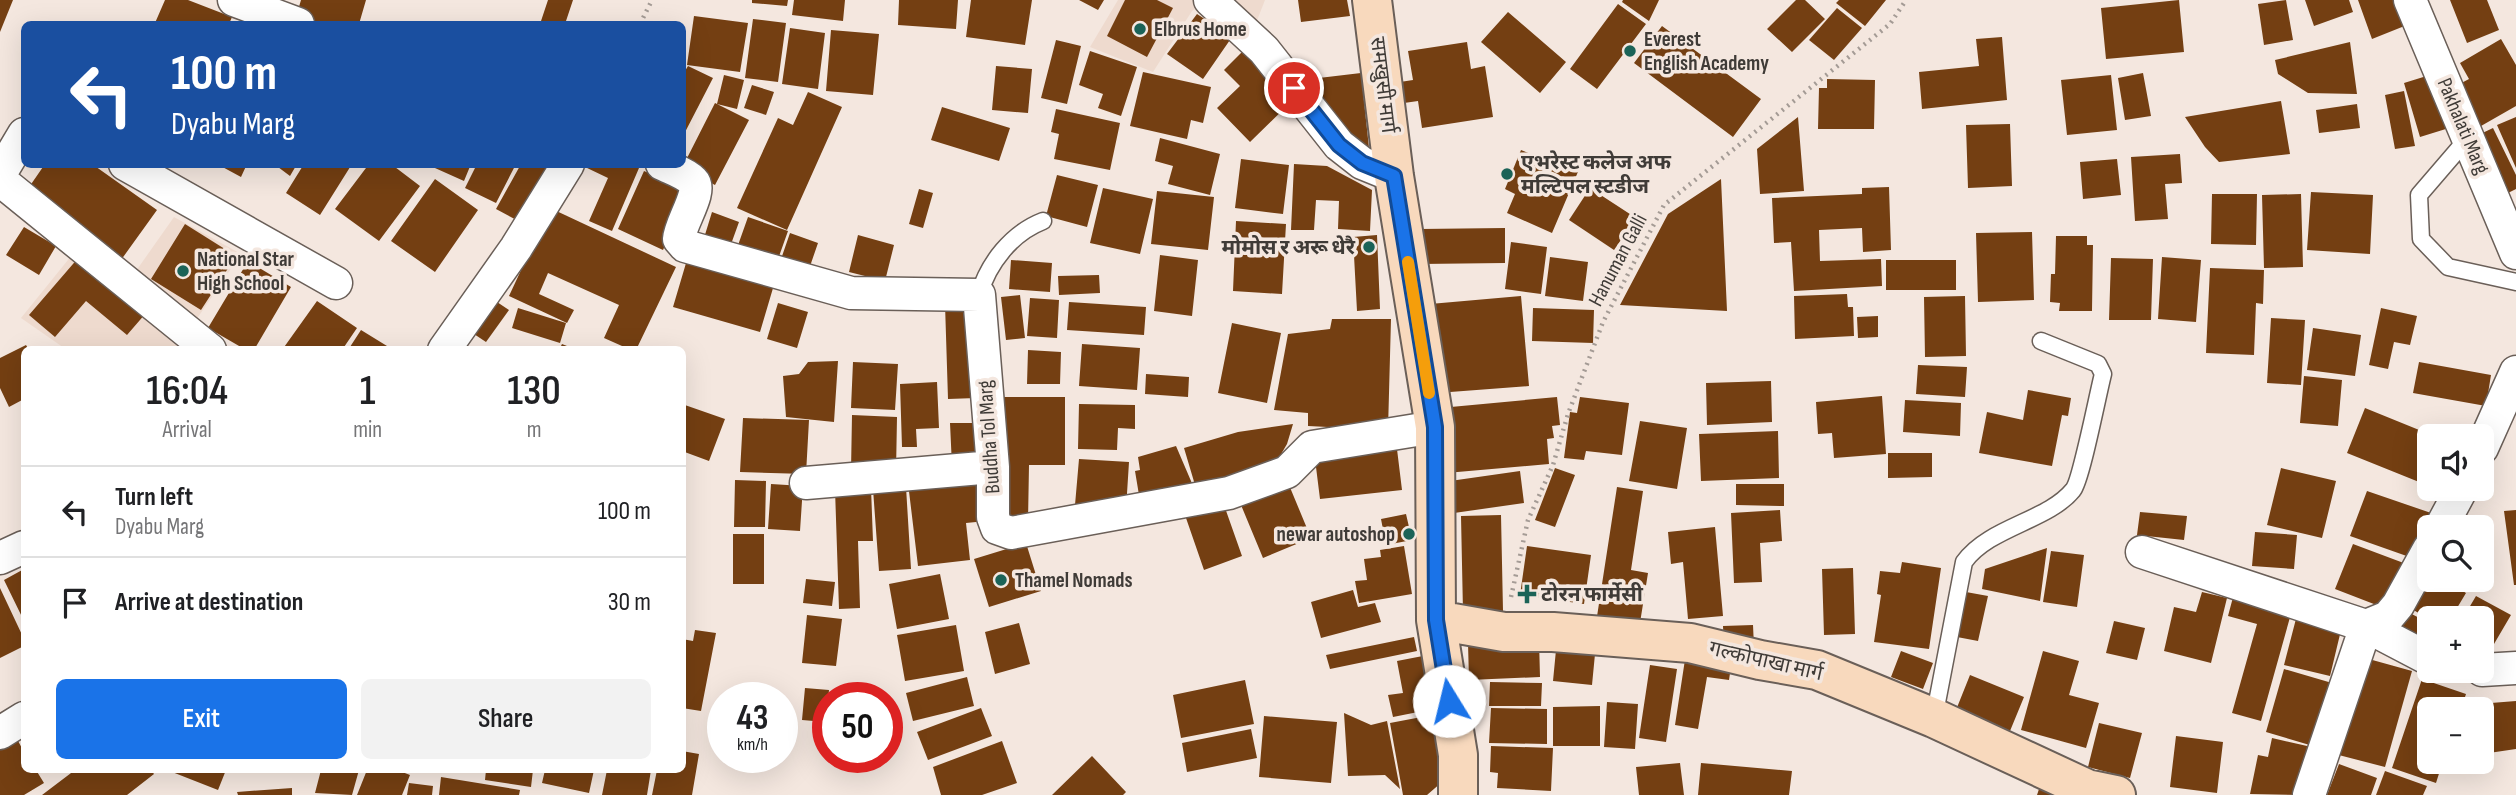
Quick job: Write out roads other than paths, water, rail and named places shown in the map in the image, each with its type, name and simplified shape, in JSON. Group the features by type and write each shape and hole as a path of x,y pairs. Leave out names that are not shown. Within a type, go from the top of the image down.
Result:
{"main road":[{"name":"समखुसी मार्ग","path":"1372,0 1394,176 1435,427 1436,620 1458,755 1458,795"},
{"name":"गल्कोपाखा मार्ग","path":"1436,620 1504,632 1553,632 1690,643 1817,670 1934,718 2087,789 2116,795"}],"street":[{"path":"234,0 290,21"},
{"path":"1210,0 1264,50 1339,145 1362,163 1394,176"},
{"name":"Pakhalati Marg","path":"2410,0 2516,253"},
{"path":"0,174 21,139"},
{"path":"132,168 336,283"},
{"path":"447,346 516,248 566,168"},
{"path":"670,168 696,183 697,191 680,230 679,239 685,246 851,293 979,295"},
{"path":"0,180 206,346"},
{"name":"Buddha Tol Marg","path":"979,295 993,467 993,517 997,528 1011,533 1229,493 1287,472 1312,446 1435,427"},
{"path":"2493,424 2516,372"},
{"path":"806,483 993,467"},
{"path":"0,558 21,548"},
{"path":"2142,552 2365,626 2417,653"},
{"path":"2365,626 2388,617 2398,605 2417,571"},
{"path":"2309,795 2365,626"},
{"path":"2494,669 2516,667"},
{"path":"0,733 21,720"}],"lane":[{"path":"2468,138 2419,195 2421,239 2448,267 2516,282"},
{"path":"979,295 985,275 1003,250 1027,227 1043,221"},
{"path":"1934,718 1964,562 1971,552 1989,540 2060,502 2075,489 2103,374 2098,364 2041,341"}],"place":[{"name":"Elbrus Home","path":"1140,29"},
{"name":"Everest English Academy","path":"1630,51"},
{"name":"एभरेस्ट कलेज अफ मल्टिपल स्टडीज","path":"1507,174"},
{"name":"मोमोस र अरू धेरै","path":"1369,247"},
{"name":"National Star High School","path":"183,271"},
{"name":"newar autoshop","path":"1409,534"},
{"name":"Thamel Nomads","path":"1001,580"},
{"name":"टोरन फार्मेसी","path":"1527,594"}]}
